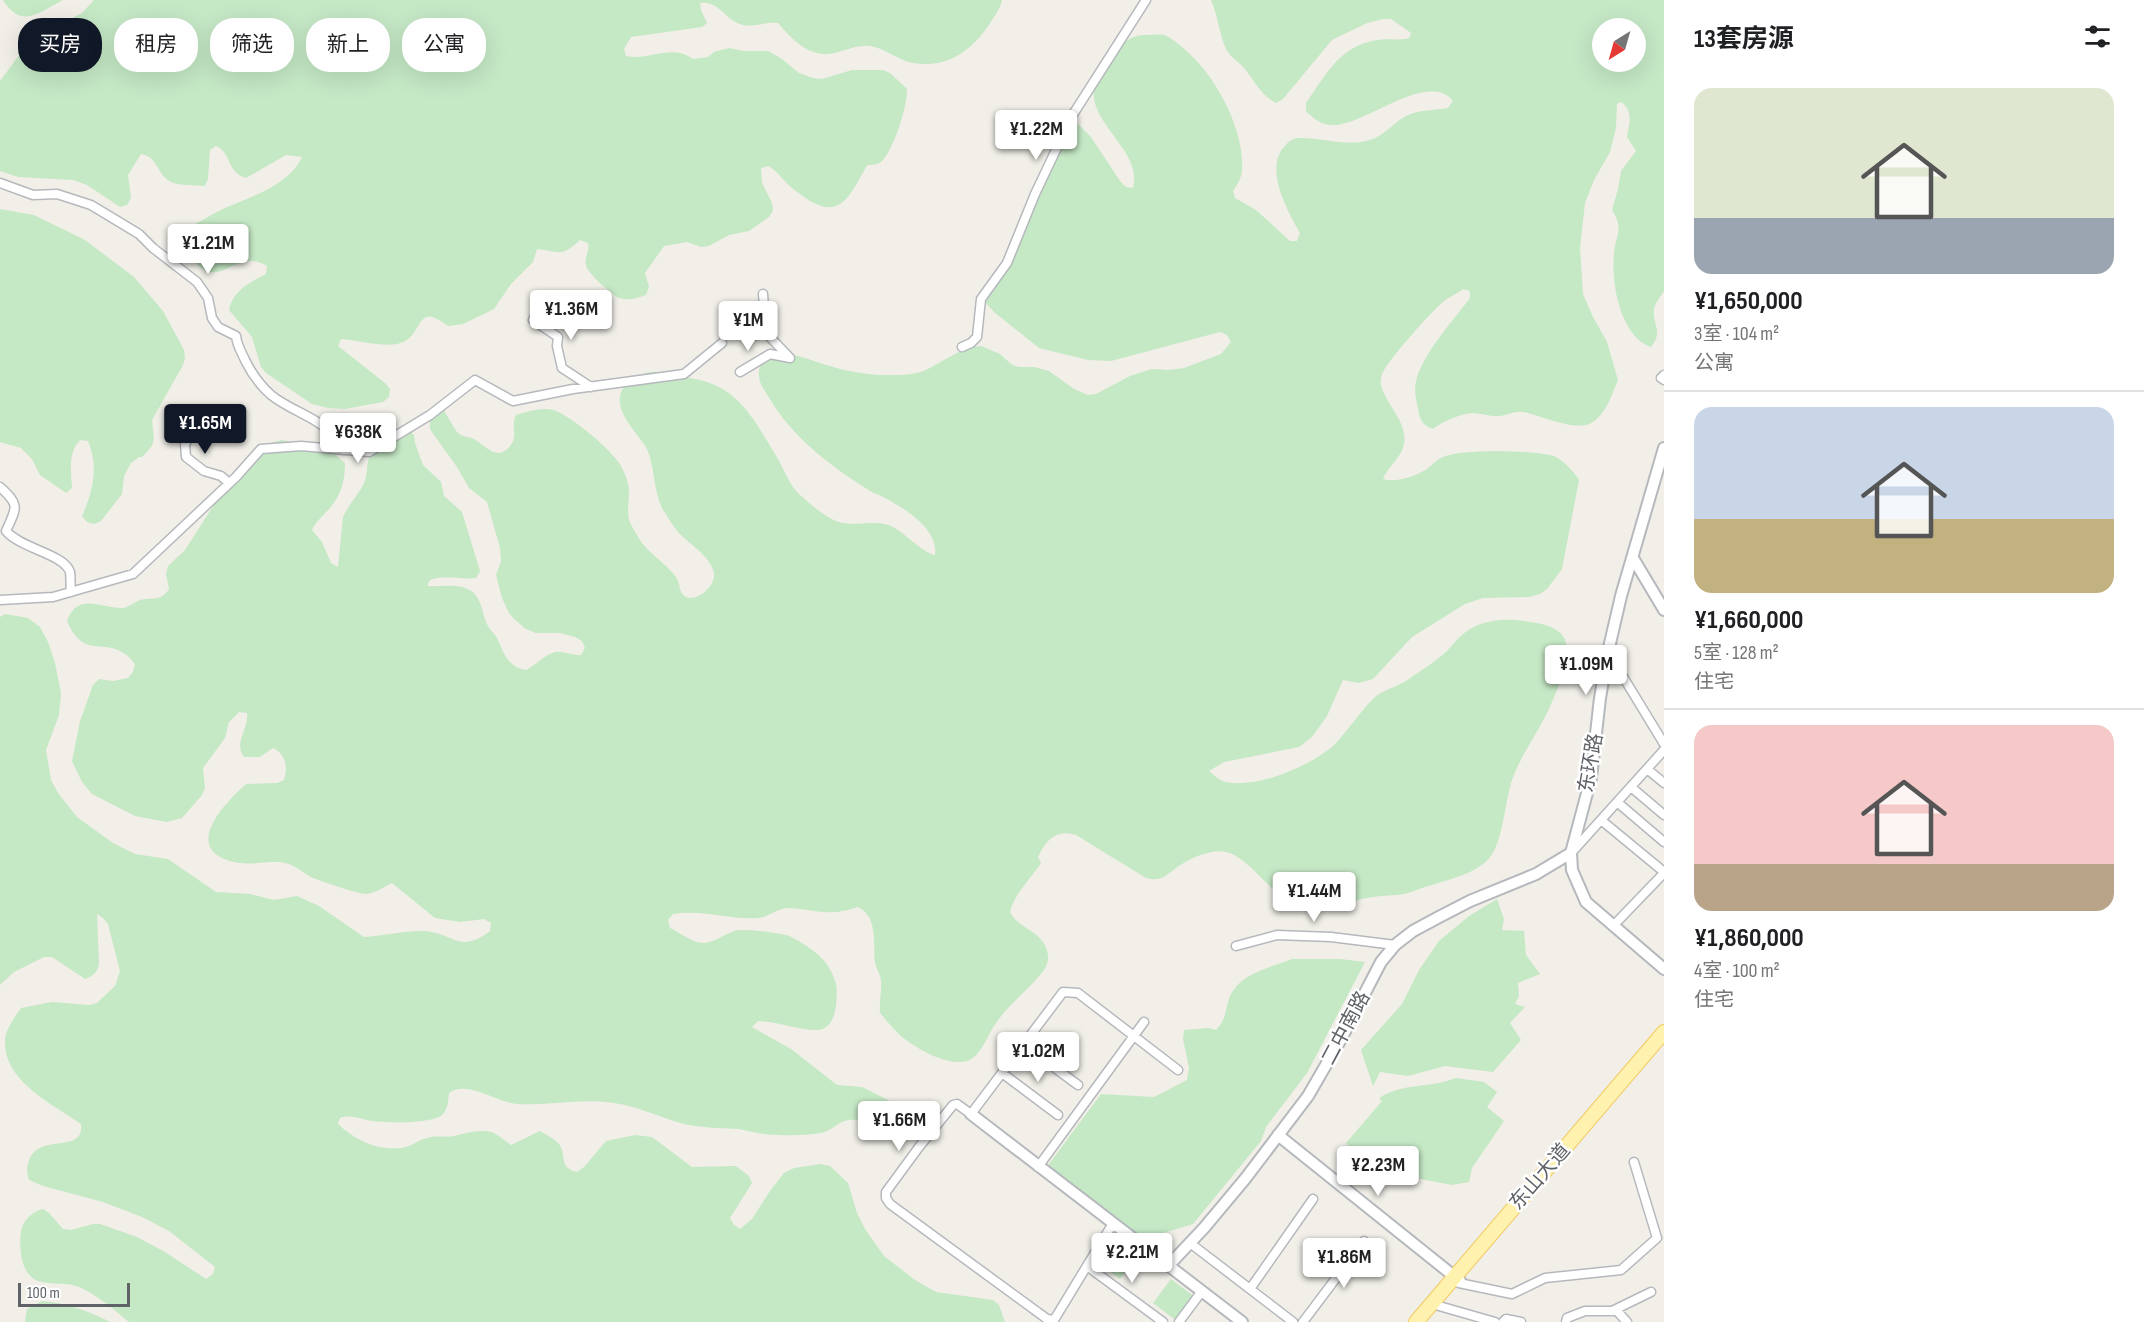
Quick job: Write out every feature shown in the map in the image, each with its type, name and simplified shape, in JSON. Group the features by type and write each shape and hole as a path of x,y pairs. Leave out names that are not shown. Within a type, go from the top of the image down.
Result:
{"main road":[{"name":"东山大道","path":"1426,1322 1458,1280 1664,1032"},
{"name":"东山大道","path":"1416,1322 1458,1280 1664,1046"}],"street":[{"path":"962,347 977,337 981,299 1007,264 1035,194 1072,116 1146,0"},
{"path":"0,183 33,195 57,194 91,205 139,234 153,248 197,282 208,298 218,327 236,336 237,344 252,373 270,394 309,416 337,436 343,450"},
{"path":"740,372 770,354 790,358 766,333 763,294"},
{"path":"542,300 533,320 558,337 557,346 562,368 591,387"},
{"path":"751,336 766,333"},
{"path":"0,600 53,597 133,574 230,483 261,449 302,446 369,452 430,415 475,380 513,400 684,374 722,343"},
{"path":"1664,375 1661,378 1664,380"},
{"path":"202,417 185,444 186,457 204,471 220,476 230,483"},
{"name":"东环路","path":"1664,448 1608,652 1591,778 1571,853 1572,870 1586,902 1664,969"},
{"path":"0,487 14,500 16,509 6,531 14,540 62,561 69,572 71,592"},
{"path":"1633,558 1664,610"},
{"path":"1608,652 1664,744"},
{"path":"1571,853 1664,750"},
{"path":"1647,769 1664,783"},
{"path":"1631,787 1664,815"},
{"path":"1617,802 1664,842"},
{"path":"1601,819 1664,872 1613,926"},
{"name":"二中南路","path":"1169,1265 1245,1179 1308,1096 1381,962 1395,945 1413,931 1439,917 1470,901 1536,874 1571,853"},
{"path":"1236,946 1277,935 1331,937 1395,945"},
{"path":"971,1114 1063,992 1078,993 1178,1070"},
{"path":"1038,1167 1144,1022"},
{"path":"1024,1045 1078,1085"},
{"path":"1002,1073 1058,1115"},
{"path":"1118,1226 1110,1228 1054,1320 1047,1319 890,1204 886,1198 886,1192 950,1108 957,1104 1038,1167 1118,1226 1169,1265 1242,1322"},
{"path":"1278,1135 1458,1280 1512,1294 1545,1278 1621,1270 1657,1238 1634,1162"},
{"path":"1250,1289 1313,1200"},
{"path":"1304,1322 1364,1241"},
{"path":"1190,1243 1293,1322"},
{"path":"1087,1266 1163,1322"},
{"path":"1179,1322 1202,1291"},
{"path":"1612,1311 1651,1292"},
{"path":"1439,1306 1495,1322"},
{"path":"1566,1322 1567,1318 1585,1311 1617,1311 1627,1322"},
{"path":"1503,1322 1506,1319 1521,1322"}],"green space":[{"path":"3,0 63,0 39,13 24,16 10,9"},
{"path":"94,0 1002,0 997,13 969,48 949,60 938,63 913,63 870,46 826,54 810,51 789,36 778,23 744,25 734,21 712,4 706,3 700,3 707,23 702,27 631,37 624,49 626,56 676,52 693,59 708,57 714,52 729,48 744,51 768,51 799,73 813,78 822,79 852,70 883,70 890,73 907,89 899,128 886,157 879,163 867,165 852,191 845,200 837,205 829,207 819,205 792,188 772,168 768,166 761,168 762,183 772,203 773,211 769,217 749,231 729,235 709,246 701,247 687,242 664,246 645,273 649,287 646,295 623,299 606,289 587,268 588,243 580,240 565,251 537,249 533,262 511,284 494,309 463,324 448,326 429,317 420,323 406,341 391,345 341,339 338,346 390,389 389,397 383,402 345,409 312,404 266,373 261,367 252,337 229,310 238,292 266,274 267,266 249,261 220,271 207,271 186,254 177,236 183,230 219,211 279,183 296,167 302,157 286,155 246,178 235,171 225,153 216,146 210,150 208,179 205,186 171,182 162,174 155,162 141,154 128,175 131,198 127,205 120,207 87,185 73,180 18,177 0,171 0,81 18,57 18,72 102,72 102,18 72,18 82,13"},
{"path":"1211,0 1664,0 1664,291 1654,309 1657,337 1651,347 1640,341 1625,320 1614,279 1614,254 1619,228 1612,210 1621,171 1636,151 1627,137 1628,109 1621,102 1617,104 1616,128 1610,152 1594,180 1585,203 1580,248 1583,294 1607,342 1618,380 1601,415 1591,423 1576,426 1520,412 1503,416 1467,414 1457,416 1433,429 1424,424 1417,402 1416,381 1432,348 1470,298 1470,291 1463,289 1443,302 1421,325 1387,365 1381,378 1381,385 1400,421 1404,436 1403,449 1383,479 1394,480 1412,476 1427,469 1443,457 1468,452 1535,453 1556,457 1569,467 1579,480 1562,569 1547,589 1540,594 1529,597 1483,598 1465,604 1412,637 1373,679 1359,683 1343,680 1327,716 1312,737 1299,747 1224,762 1209,771 1224,781 1239,783 1269,779 1300,767 1336,743 1373,699 1386,690 1405,682 1429,665 1475,626 1499,620 1538,623 1555,629 1564,638 1567,647 1564,669 1549,709 1511,783 1500,833 1490,857 1466,874 1404,894 1303,907 1287,900 1243,861 1226,852 1197,856 1166,876 1152,879 1146,878 1076,835 1057,835 1048,841 1041,851 1038,857 1041,863 1018,893 1010,912 1014,918 1042,940 1048,955 1046,966 1035,981 1001,1016 977,1054 972,1059 963,1062 939,1058 918,1048 899,1034 880,1013 881,980 875,962 872,924 869,917 858,907 838,912 785,908 758,918 695,913 673,914 668,920 670,928 696,942 708,943 739,930 761,931 789,936 819,955 829,968 836,984 835,1012 829,1025 824,1029 810,1030 758,1021 752,1027 791,1049 837,1085 862,1087 888,1100 894,1107 894,1114 890,1121 849,1120 821,1133 772,1135 739,1129 684,1124 614,1103 590,1101 518,1104 474,1090 457,1089 449,1093 445,1111 436,1118 397,1122 372,1121 348,1116 340,1118 338,1124 367,1143 383,1148 405,1147 430,1137 451,1137 482,1131 494,1133 511,1145 540,1131 557,1142 567,1167 577,1172 606,1141 635,1135 652,1137 692,1167 736,1166 749,1176 752,1183 730,1218 740,1229 752,1219 784,1173 794,1168 820,1164 830,1166 848,1183 857,1213 884,1256 915,1280 936,1292 993,1300 999,1305 1005,1322 129,1322 86,1290 70,1285 42,1282 29,1275 22,1261 21,1231 29,1217 43,1209 63,1229 71,1230 100,1224 137,1237 206,1279 213,1274 215,1267 169,1231 142,1217 103,1202 29,1180 27,1166 34,1152 41,1147 76,1139 80,1133 81,1124 44,1100 21,1080 7,1056 5,1037 8,1028 21,1008 52,1002 90,1005 97,1003 115,986 120,971 108,924 97,914 99,964 92,975 85,979 52,957 44,957 14,972 0,985 0,617 5,614 28,618 40,627 48,642 61,693 59,715 46,750 51,780 77,817 113,843 135,854 168,859 216,892 250,894 274,900 297,896 319,906 364,937 425,931 464,942 480,938 490,931 491,923 484,919 460,922 435,918 392,883 366,894 313,878 289,864 240,863 218,856 210,847 209,837 212,825 228,802 246,784 277,783 284,780 286,766 283,757 273,748 260,757 244,757 241,752 240,746 247,713 239,712 229,722 225,738 203,768 205,788 202,795 182,818 167,822 135,816 92,794 82,782 72,761 80,721 93,685 99,679 113,681 128,678 135,664 128,656 117,650 94,646 80,640 67,621 72,612 77,606 84,604 123,608 140,600 163,596 169,589 166,574 168,566 185,550 233,475 253,451 282,440 313,446 334,454 345,463 340,493 312,530 322,542 331,563 338,567 343,517 365,482 369,458 384,439 404,425 414,435 423,465 441,482 444,496 462,512 480,571 476,578 436,578 430,580 427,586 461,587 471,591 481,604 488,626 497,638 504,654 514,666 526,670 556,652 581,655 585,648 582,641 560,633 536,633 526,629 509,613 496,575 501,561 500,548 487,502 469,488 430,429 430,412 442,407 459,434 474,439 496,453 505,451 513,442 516,415 549,409 570,419 603,445 619,463 628,484 628,517 636,533 646,548 676,577 683,595 696,597 712,583 714,573 712,567 705,556 678,532 662,508 647,449 626,420 620,404 620,395 626,384 648,372 693,378 726,391 744,407 778,459 793,487 814,507 842,523 874,523 893,527 925,551 935,555 935,545 931,536 918,520 839,470 799,437 777,410 761,384 759,371 763,358 788,354 855,372 903,375 926,370 959,352 981,346 1000,354 1018,367 1034,367 1049,371 1074,389 1088,395 1096,394 1130,376 1152,369 1184,368 1221,354 1231,342 1227,335 1220,332 1111,361 1088,360 1039,348 994,312 983,300 1022,234 1037,181 1058,136 1074,120 1091,137 1120,181 1126,187 1133,188 1134,173 1129,159 1096,107 1094,92 1097,77 1103,68 1123,43 1131,38 1141,35 1169,37 1195,59 1206,72 1226,104 1239,138 1242,171 1233,191 1235,198 1256,210 1290,241 1297,241 1300,233 1280,191 1276,168 1278,157 1292,139 1366,141 1383,134 1408,115 1448,108 1453,101 1442,93 1428,91 1396,101 1346,123 1333,125 1321,123 1306,111 1306,103 1327,72 1343,55 1364,43 1381,39 1409,38 1411,33 1391,19 1367,23 1332,40 1283,99 1276,103 1262,92 1245,69 1232,57 1222,37"},
{"path":"0,209 34,215 85,240 134,277 163,311 184,350 183,365 152,420 154,439 152,446 142,457 131,463 124,476 122,494 101,521 94,524 87,522 82,516 89,497 94,470 88,441 80,440 76,445 71,462 72,488 66,493 40,475 32,459 21,448 0,442"},
{"path":"1497,899 1504,919 1502,930 1524,931 1526,955 1540,974 1518,983 1519,996 1515,1004 1525,1007 1510,1023 1521,1040 1493,1072 1445,1066 1408,1076 1380,1072 1373,1086 1361,1050 1402,1004 1419,970 1439,941 1469,916"},
{"path":"1292,959 1340,959 1365,962 1307,1073 1266,1127 1261,1141 1193,1224 1141,1240 1046,1168 1101,1094 1154,1097 1187,1080 1189,1068 1183,1039 1184,1030 1209,1028 1216,1030 1223,1019 1233,990 1240,983 1247,977"},
{"path":"1456,1078 1484,1082 1497,1092 1487,1107 1504,1121 1472,1168 1469,1182 1452,1185 1368,1169 1346,1143 1382,1101 1379,1098 1398,1090 1436,1084"},
{"path":"1112,1236 1138,1255 1120,1279 1095,1260"},
{"path":"1171,1279 1196,1298 1178,1322 1153,1303"},
{"path":"42,1301 77,1308 110,1322 25,1322 27,1309"}]}
